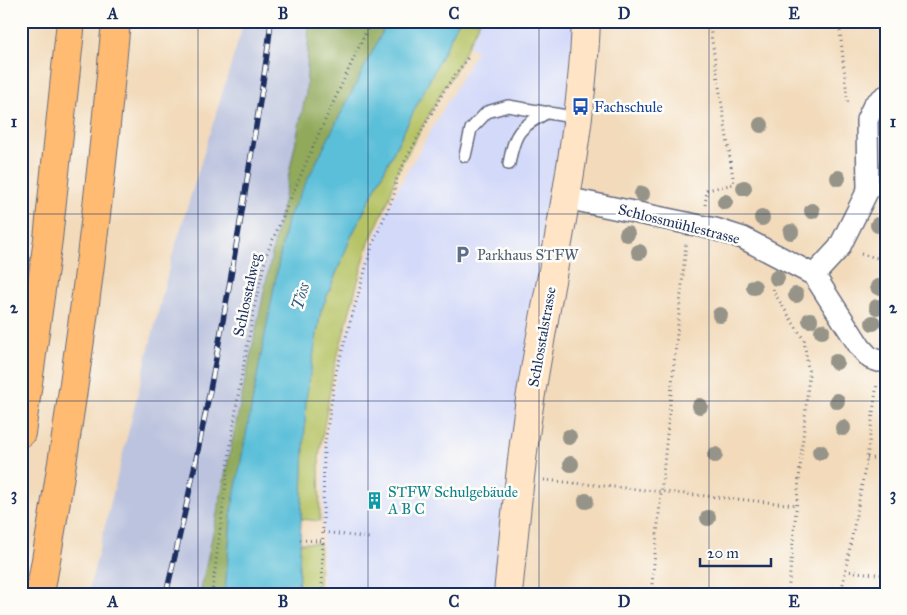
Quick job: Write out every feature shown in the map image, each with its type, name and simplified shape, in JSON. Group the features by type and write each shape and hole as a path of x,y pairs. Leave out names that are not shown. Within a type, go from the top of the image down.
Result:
{"highway":[{"path":"21,433 50,221 71,21"},
{"path":"40,594 64,451 84,308 106,126 116,21"}],"main road":[{"name":"Schlosstalstrasse","path":"508,594 520,477 530,405 578,118 586,21"}],"street":[{"path":"880,361 870,358 860,347 814,275 839,248 868,190 867,120 874,105 884,97"},
{"name":"Schlossmühlestrasse","path":"566,198 696,217 744,238 814,275"}],"lane":[{"path":"465,156 471,129 487,112 508,106 578,118"},
{"path":"508,164 513,143 525,125 548,112"}],"path":[{"name":"Schlosstalweg","path":"212,594 239,390 256,299 267,253 316,140 371,21"},
{"path":"651,594 661,491 696,217 707,190 734,184 709,21"},
{"path":"322,594 324,449 336,372 372,246 394,194 396,181 406,159 445,89 469,56"},
{"path":"777,256 772,291 804,340 809,375 788,594"},
{"path":"841,594 867,458 886,310"},
{"path":"867,458 886,460"},
{"path":"541,480 797,505"},
{"path":"323,532 369,538"},
{"path":"300,540 323,541"},
{"path":"845,571 886,575"}],"shaded area":[{"path":"242,21 309,21 306,93 200,594 88,594 171,260 241,32"},
{"path":"481,21 586,21 508,594 322,594 324,449 336,372 372,246 394,195 476,52 469,46"}],"green space":[{"path":"309,21 388,21 287,220 232,508 225,594 200,594 306,93"},
{"path":"459,21 480,21 453,75 397,172 389,199 368,245 333,372 319,457 320,521 301,519 306,398 321,311 351,237"},
{"path":"300,543 320,543 319,594 298,594"}],"water":[{"name":"Töss","path":"388,21 459,21 351,237 321,311 306,399 298,594 225,594 232,508 287,220"}],"railway":[{"path":"166,594 189,494 219,344 266,64 271,21"}],"place":[{"name":"Fachschule","path":"580,107"},
{"name":"Parkhaus STFW","path":"463,255"},
{"name":"STFW Schulgebäude A B C","path":"374,501"}]}
